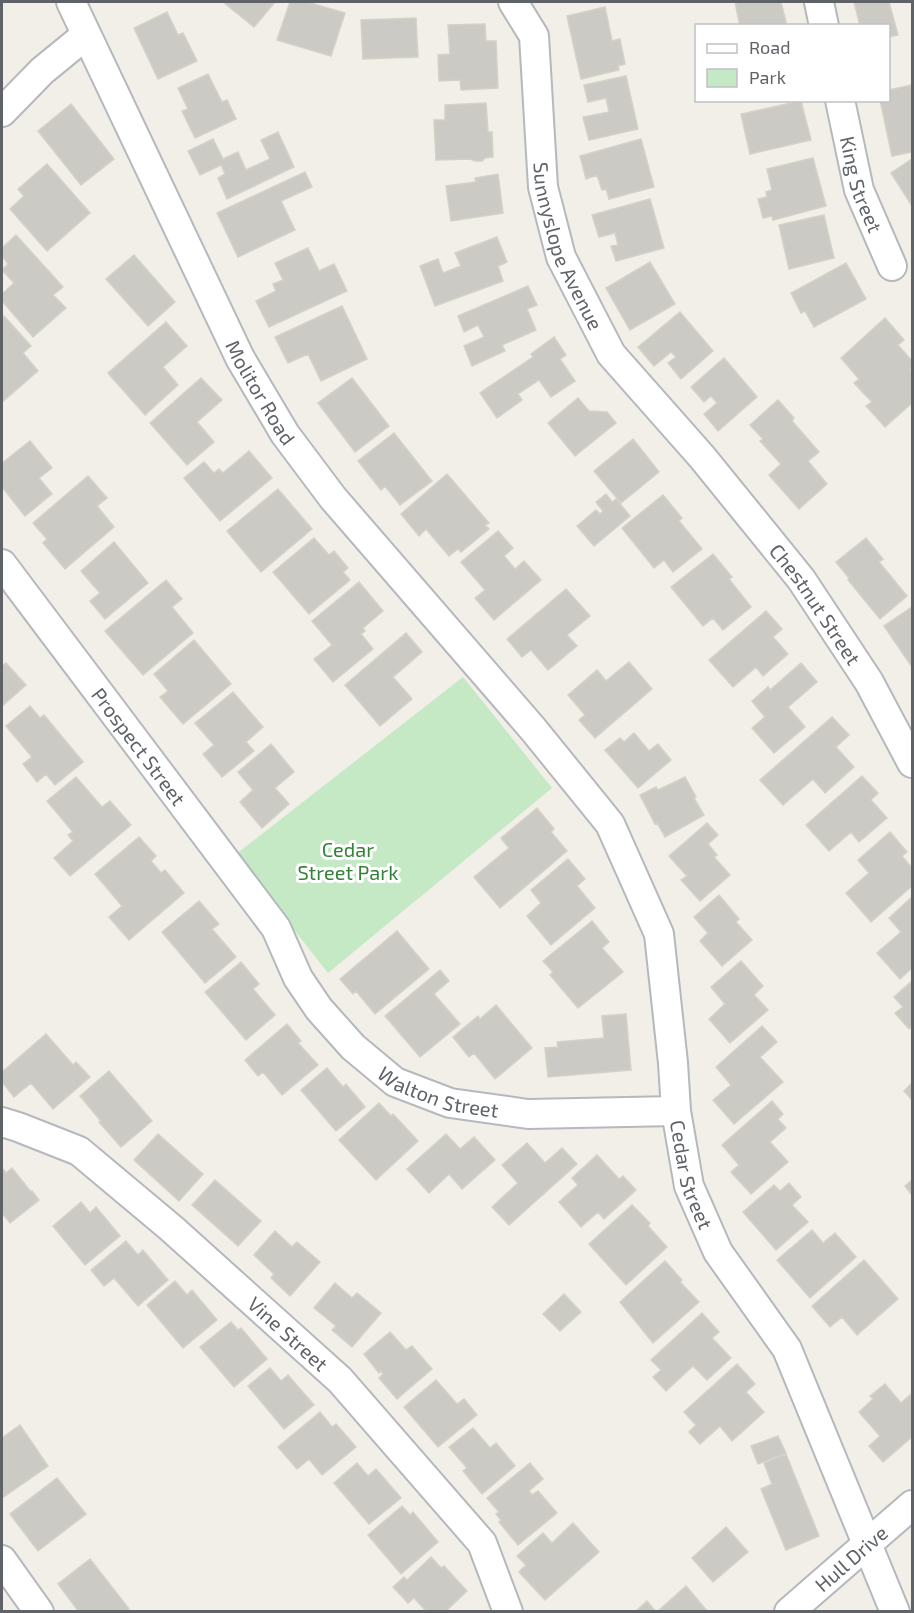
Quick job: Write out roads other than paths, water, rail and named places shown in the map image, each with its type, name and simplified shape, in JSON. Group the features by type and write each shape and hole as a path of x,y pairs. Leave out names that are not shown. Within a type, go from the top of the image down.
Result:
{"street":[{"name":"Molitor Road","path":"71,2 240,358 285,434 333,498 533,729"},
{"name":"Sunnyslope Avenue","path":"513,2 534,36 543,188 561,257 611,354 702,457"},
{"path":"819,2 824,24"},
{"path":"2,112 42,71 86,35"},
{"name":"King Street","path":"840,102 860,190 892,266"},
{"name":"Chestnut Street","path":"702,457 801,579 870,682 912,764"},
{"name":"Prospect Street","path":"2,564 276,928"},
{"name":"Cedar Street","path":"533,729 610,824 659,934 676,1111 688,1186 718,1252 787,1349 895,1611"},
{"name":"Walton Street","path":"276,928 298,978 319,1009 353,1047 395,1082 450,1102 528,1114 676,1111"},
{"name":"Vine Street","path":"2,1122 79,1151 171,1228 340,1380 482,1543 508,1611"},
{"name":"Hull Drive","path":"789,1611 912,1505"},
{"path":"2,1560 39,1611"}],"park label":[{"name":"Cedar Street Park","path":"348,860"}]}
